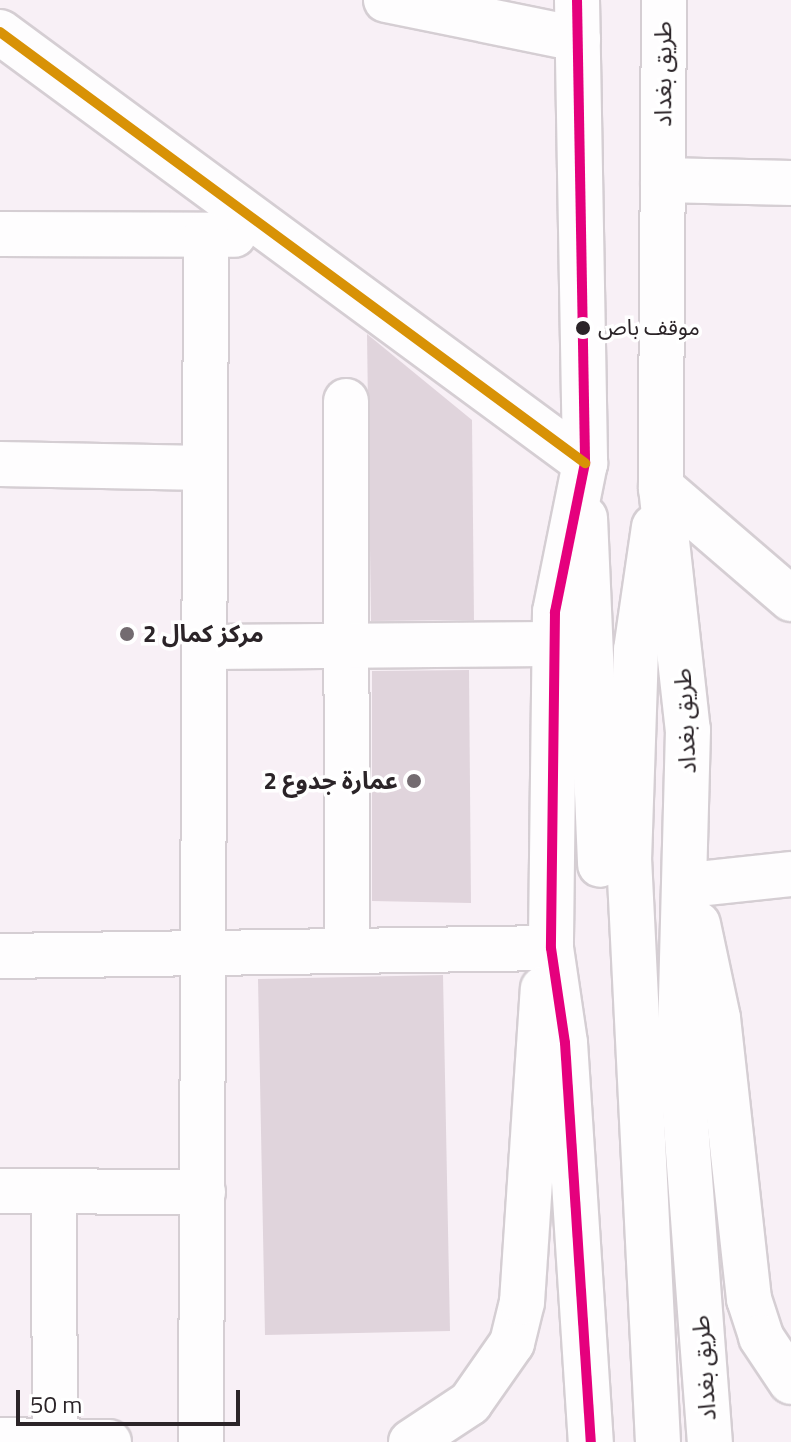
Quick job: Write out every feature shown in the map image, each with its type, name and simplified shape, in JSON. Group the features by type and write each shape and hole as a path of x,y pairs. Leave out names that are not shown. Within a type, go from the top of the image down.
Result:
{"main road":[{"path":"386,0 578,19 584,475 628,1442"},
{"name":"طريق بغداد","path":"664,0 661,487 688,730 688,885 680,1045 710,1442"},
{"path":"0,32 584,475"},
{"path":"663,180 791,183"},
{"path":"0,234 269,236"},
{"path":"201,1442 206,235"},
{"path":"346,401 347,951"},
{"path":"0,464 205,468"},
{"path":"411,1442 470,1403 512,1343 522,1302 535,1051 551,948 554,644 564,549 584,475"},
{"path":"661,487 791,599"},
{"path":"658,1442 629,858 639,609 661,487"},
{"path":"204,647 554,644"},
{"path":"791,874 688,885 718,1018 749,1299 761,1337 791,1382"},
{"path":"0,956 551,948"},
{"path":"551,948 565,1043 591,1442"},
{"path":"0,1191 203,1192"},
{"path":"54,1191 55,1439"},
{"path":"0,1440 109,1442"}],"building":[{"path":"367,334 472,420 474,620 371,621"},
{"name":"عمارة جدوع 2","path":"469,670 471,903 372,901 372,671"},
{"path":"443,975 450,1331 265,1335 258,979"}],"transit line":[{"path":"577,0 585,463 555,612 551,948 565,1043 591,1442"},
{"path":"0,32 585,463"}],"place":[{"name":"موقف باص","path":"583,328"},
{"name":"مركز كمال 2","path":"127,634"},
{"name":"عمارة جدوع 2","path":"414,781"}]}
